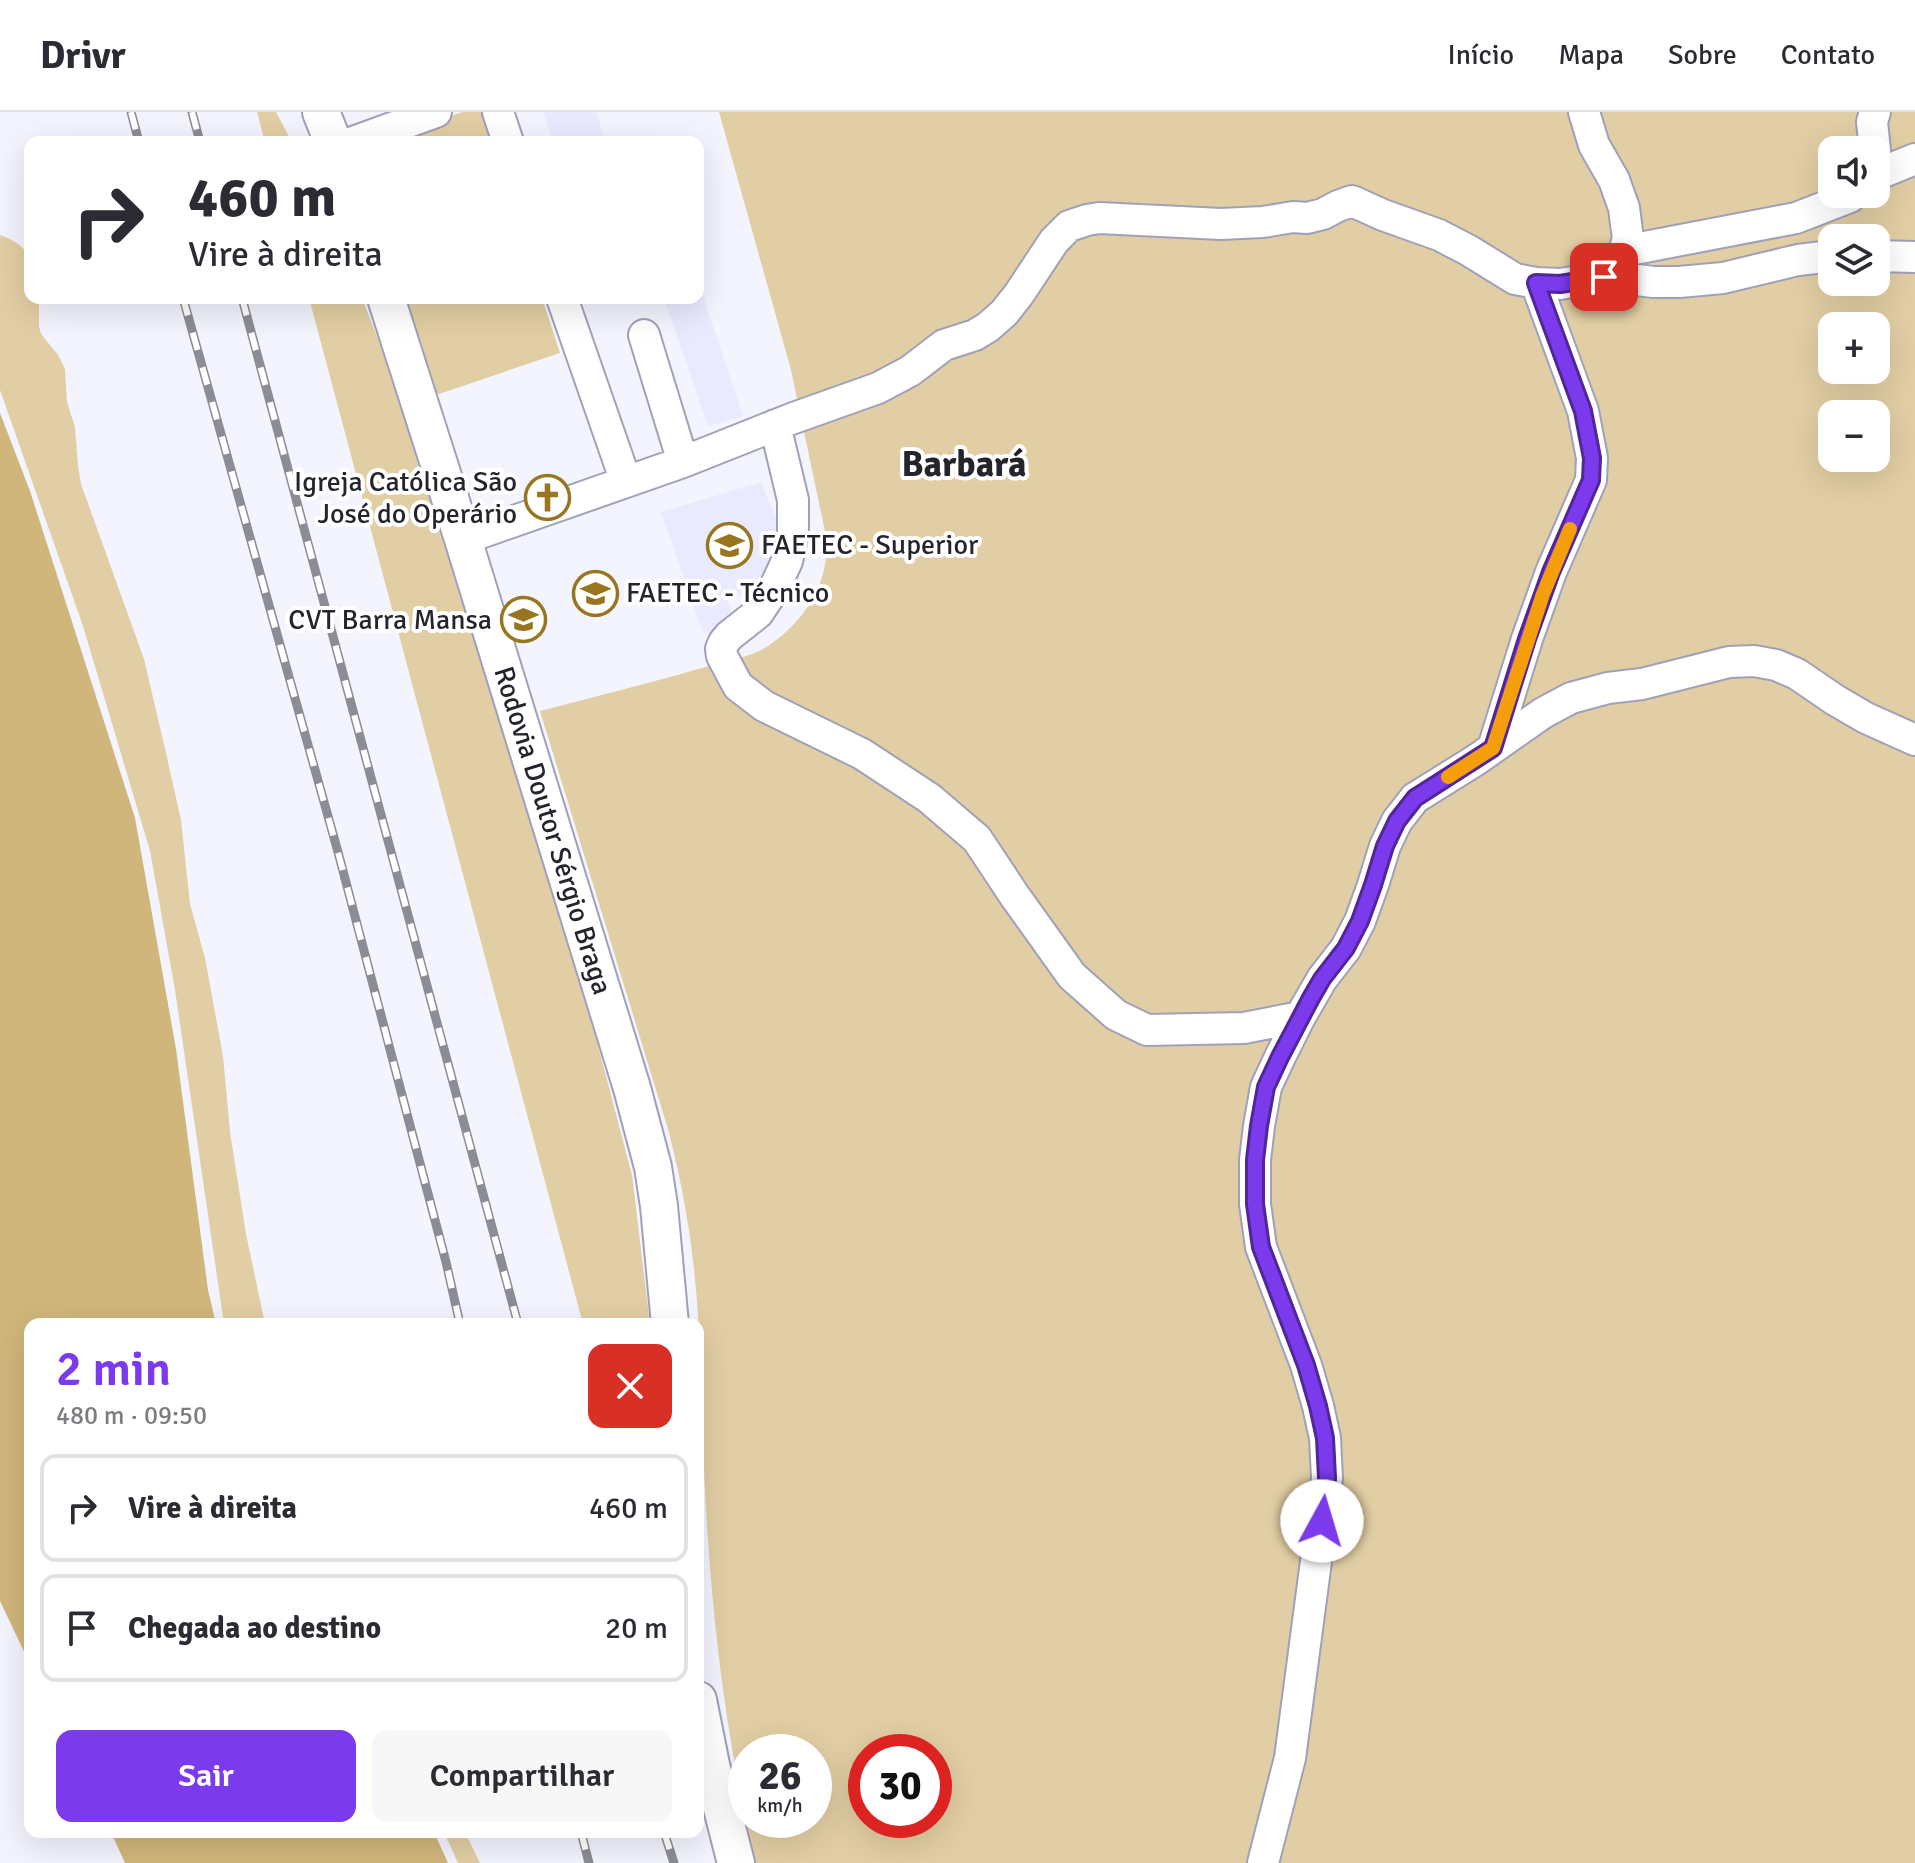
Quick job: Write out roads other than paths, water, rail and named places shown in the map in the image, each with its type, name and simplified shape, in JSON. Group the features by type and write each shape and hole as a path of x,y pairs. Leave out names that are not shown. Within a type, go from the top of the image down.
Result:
{"main road":[{"path":"321,112 331,136"},
{"name":"Rodovia Doutor Sérgio Braga","path":"388,304 632,1088 653,1167 669,1318"},
{"path":"704,1730 736,1863"}],"street":[{"path":"370,136 436,112"},
{"path":"498,112 506,136"},
{"path":"1584,112 1594,145 1614,180 1624,208 1628,239 1624,251 1604,277"},
{"path":"1874,136 1872,122 1875,112"},
{"path":"1890,161 1915,159"},
{"path":"463,539 683,462 878,388 910,371 944,345 975,335 988,327 1019,294 1054,241 1069,226 1087,220 1221,224 1263,222 1307,218 1352,201 1439,235 1515,279 1536,283 1560,284 1604,277 1653,282 1708,280 1818,258"},
{"path":"1624,251 1796,218 1820,208"},
{"path":"1890,256 1915,257"},
{"path":"1493,748 1551,572 1591,480 1592,458 1583,411 1536,283"},
{"path":"564,304 626,482"},
{"path":"644,335 683,462"},
{"path":"783,422 793,500 793,534 787,561 767,600 758,613 729,636 721,649 738,686 764,706 862,754 929,798 977,839 1072,976 1116,1015 1147,1030 1244,1028 1300,1017"},
{"path":"1263,1863 1290,1758 1327,1478 1325,1438 1318,1406 1306,1365 1261,1247 1255,1204 1259,1126 1266,1087 1300,1017 1322,979 1346,948 1360,921 1385,846 1397,821 1415,798 1543,713 1571,698 1729,662 1754,661 1776,665 1797,674 1866,718 1915,740"}],"railway":[{"path":"131,112 137,136"},
{"path":"192,112 198,136"},
{"path":"185,304 338,852 459,1318"},
{"path":"244,304 516,1318"},
{"path":"583,1838 589,1863"},
{"path":"666,1838 674,1863"}],"place":[{"name":"Igreja Católica São José do Operário","path":"548,498"},
{"name":"FAETEC - Superior","path":"730,545"},
{"name":"FAETEC - Técnico","path":"595,593"},
{"name":"CVT Barra Mansa","path":"523,620"}],"district":[{"name":"Barbará","path":"964,464"}]}
